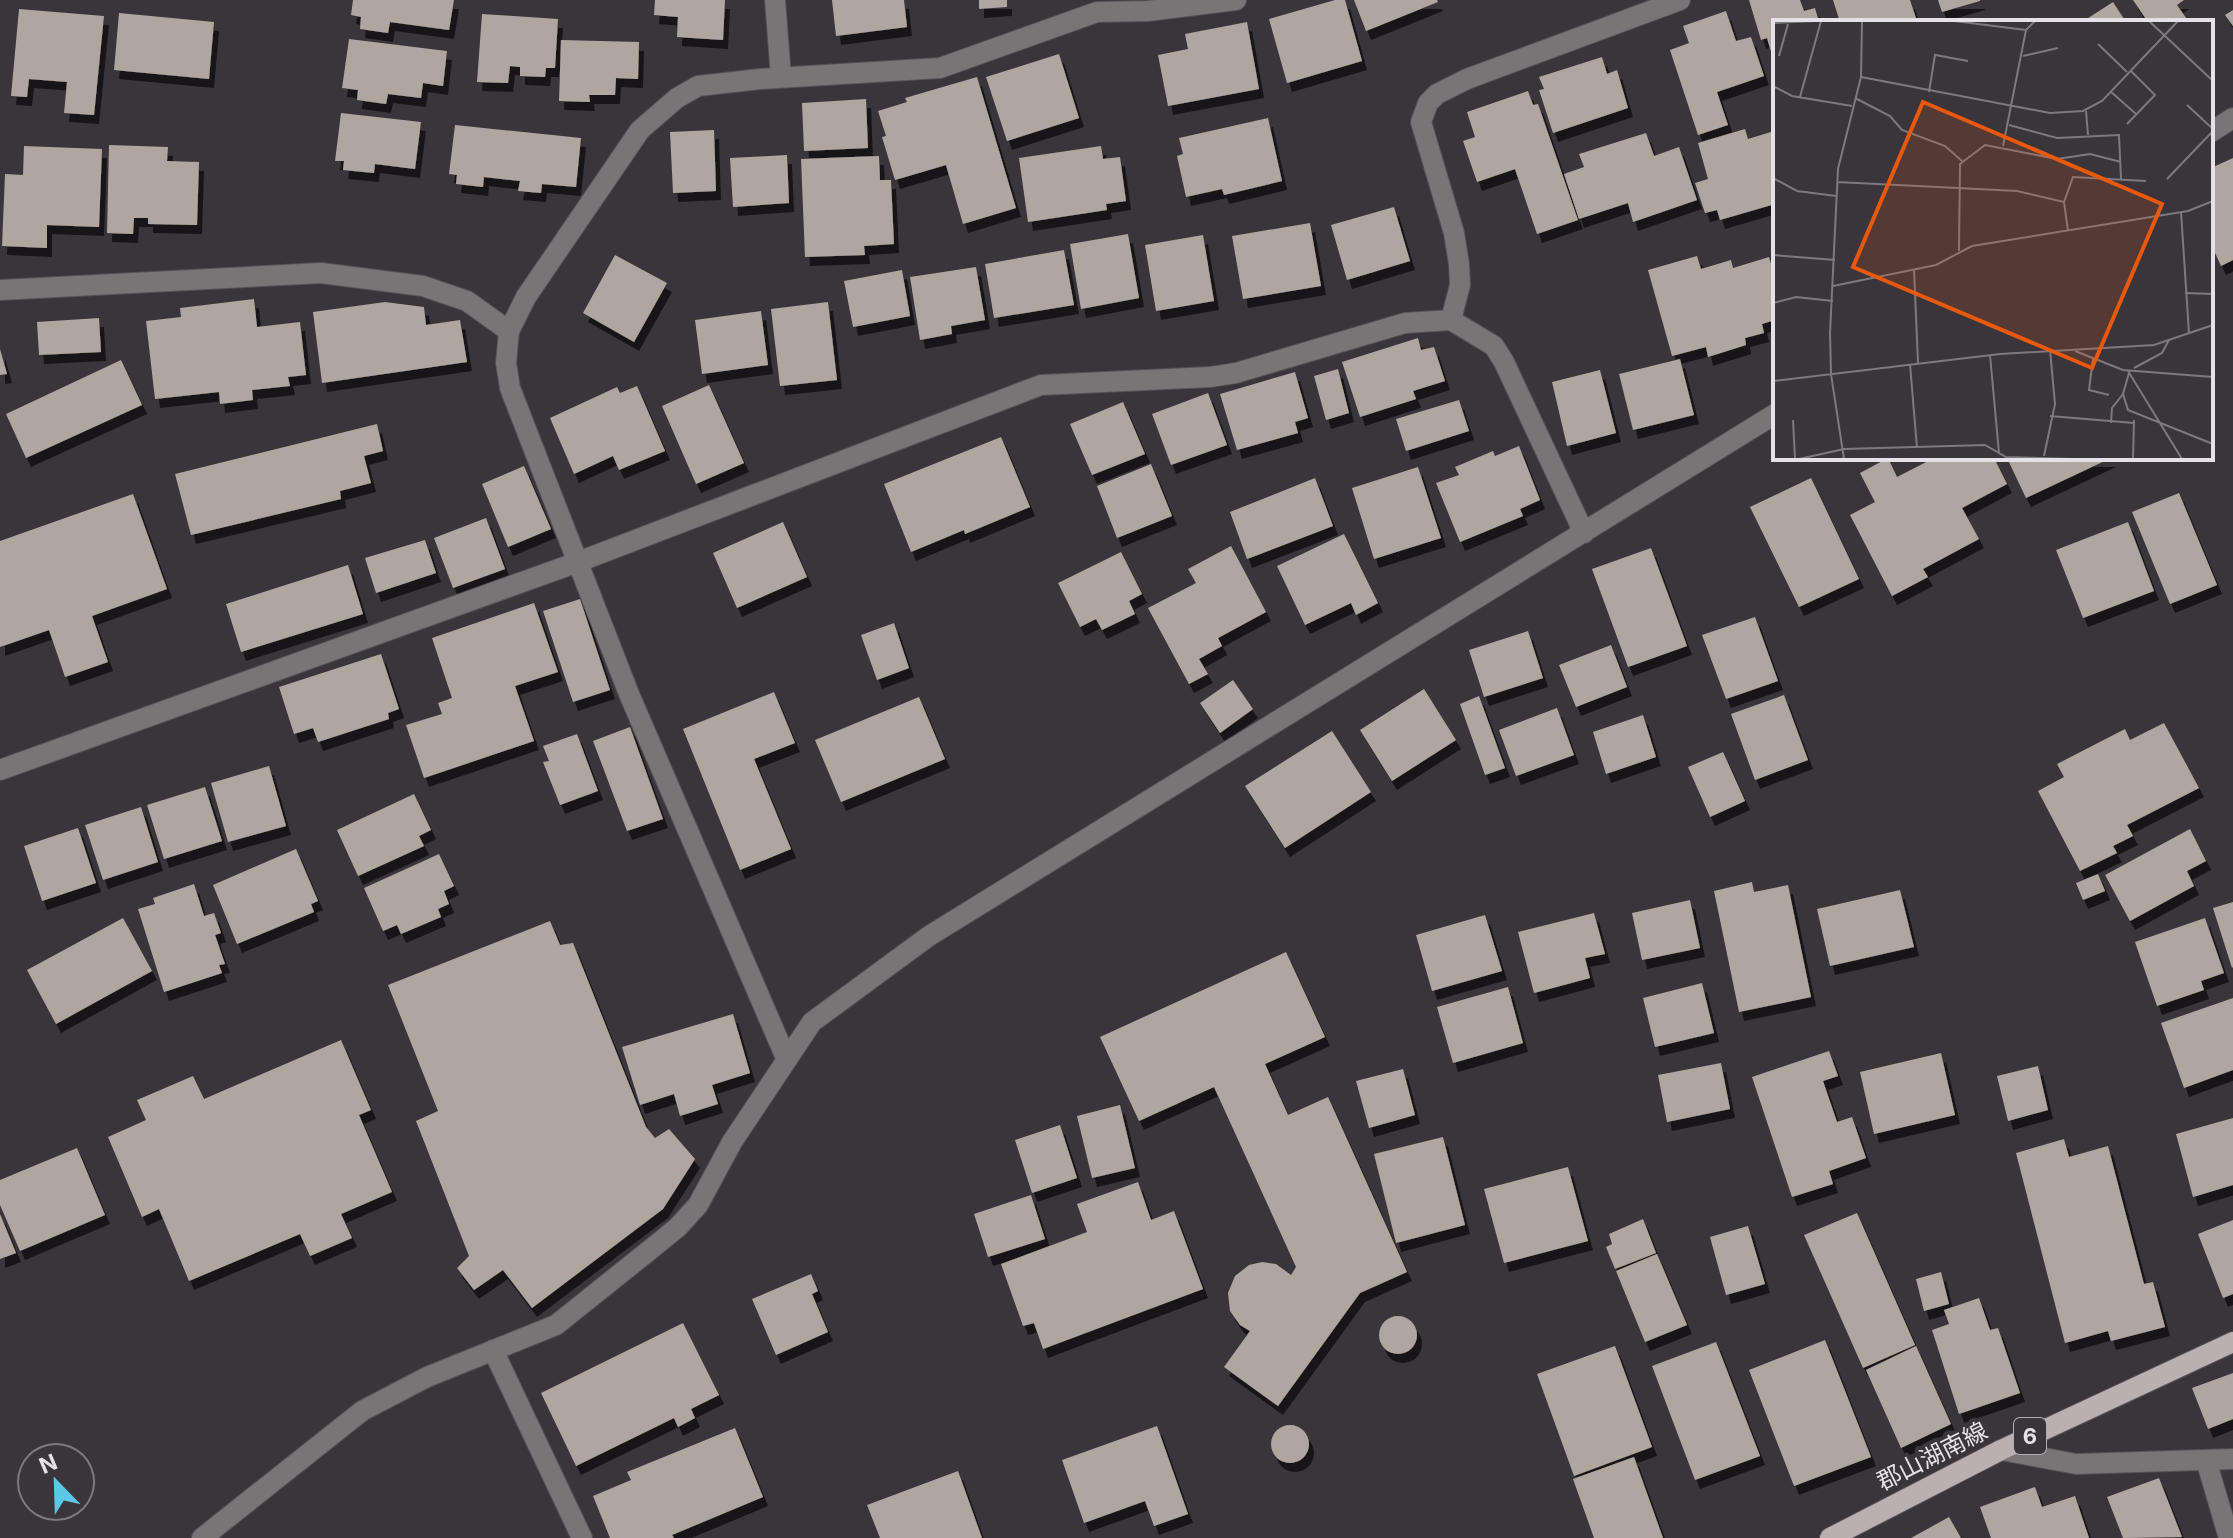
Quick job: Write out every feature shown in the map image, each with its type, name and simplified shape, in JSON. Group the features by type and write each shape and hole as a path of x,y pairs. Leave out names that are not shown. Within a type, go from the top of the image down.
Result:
{"main road":[{"name":"郡山湖南線","path":"1838,1536 2001,1450 2233,1342"}],"street":[{"path":"775,0 781,77"},
{"path":"786,1058 629,694 510,388 506,363 509,331 526,297 640,130 677,98 698,86 781,77 940,68 1097,12 1148,11 1236,0"},
{"path":"1451,320 1460,285 1459,264 1454,233 1421,122 1428,103 1437,94 1467,79 1680,0"},
{"path":"2213,131 2233,118"},
{"path":"0,290 321,273 423,286 467,301 509,331"},
{"path":"0,770 578,562 1041,385 1236,373 1405,323 1451,320 1494,346 1584,533"},
{"path":"202,1538 362,1411 427,1377 556,1325 678,1227 698,1205 732,1142 812,1022 929,936 1773,415"},
{"path":"493,1350 582,1538"},
{"path":"2001,1450 2076,1464 2233,1459"},
{"path":"2206,1460 2229,1538"}],"building":[{"path":"353,0 454,0 449,30 390,22 388,33 360,29 361,17 351,15"},
{"path":"655,0 725,0 723,40 677,37 678,17 654,15"},
{"path":"832,0 904,0 907,27 836,36"},
{"path":"979,0 1007,0 1007,7 979,9"},
{"path":"1335,0 1345,0 1362,61 1287,83 1269,19"},
{"path":"1354,0 1437,0 1438,2 1366,31"},
{"path":"1749,0 1800,0 1804,11 1815,8 1818,20 1773,20 1773,59 1767,38 1761,40"},
{"path":"1833,0 1910,0 1917,20 1839,20"},
{"path":"1938,0 1980,0 1980,1 1942,12"},
{"path":"2133,0 2184,0 2177,5 2188,20 2147,20"},
{"path":"2113,2 2125,20 2085,20"},
{"path":"19,9 104,16 94,115 64,113 67,82 29,79 27,97 11,96"},
{"path":"2233,10 2233,26 2225,15"},
{"path":"1726,11 1736,41 1751,37 1764,76 1717,92 1728,125 1698,135 1670,50 1689,43 1683,26"},
{"path":"119,13 214,22 209,79 114,70"},
{"path":"482,14 558,19 555,68 546,68 545,77 520,76 520,67 510,66 508,83 477,82"},
{"path":"1247,22 1259,89 1168,106 1158,55 1188,49 1185,34"},
{"path":"349,39 447,51 443,86 423,83 421,98 388,94 386,104 357,100 358,90 342,88"},
{"path":"561,40 639,42 638,79 616,78 615,95 589,95 590,102 559,101"},
{"path":"1059,54 1079,118 1007,141 986,77"},
{"path":"1602,57 1607,74 1617,70 1628,108 1553,133 1539,90 1544,89 1539,77"},
{"path":"977,77 1016,208 963,224 946,165 895,180 878,111 907,102 905,98"},
{"path":"1528,91 1533,105 1538,104 1578,220 1537,234 1515,169 1477,182 1463,141 1475,137 1467,112"},
{"path":"866,99 868,148 804,151 802,103"},
{"path":"341,113 421,122 415,169 375,164 374,173 343,170 344,161 335,161"},
{"path":"1268,118 1282,181 1224,195 1222,189 1186,197 1177,156 1183,154 1179,138"},
{"path":"455,125 581,138 576,187 542,184 541,193 518,191 520,181 484,177 483,187 456,184 457,175 449,174"},
{"path":"1745,129 1748,139 1773,131 1773,205 1720,220 1717,210 1705,213 1695,183 1708,179 1698,143"},
{"path":"714,130 716,191 673,193 670,132"},
{"path":"1646,133 1654,156 1679,147 1697,200 1633,222 1628,203 1579,219 1564,174 1584,167 1579,154"},
{"path":"109,145 168,147 167,161 199,162 197,225 148,224 148,218 134,218 133,234 107,233"},
{"path":"24,146 102,149 99,227 47,225 47,248 2,246 5,174 23,175"},
{"path":"1101,146 1103,159 1120,157 1126,201 1106,204 1107,210 1028,222 1019,158"},
{"path":"787,155 789,203 733,207 730,158"},
{"path":"879,156 880,180 891,180 894,244 864,246 865,255 805,257 801,159"},
{"path":"2233,158 2233,260 2221,266 2213,248 2213,167"},
{"path":"1394,207 1410,261 1347,280 1331,225"},
{"path":"1310,223 1321,286 1243,299 1232,236"},
{"path":"1128,234 1139,298 1081,309 1070,244"},
{"path":"1203,235 1214,301 1156,311 1145,245"},
{"path":"1064,250 1074,305 994,318 985,264"},
{"path":"615,255 667,283 634,342 583,313"},
{"path":"1697,256 1701,269 1731,260 1733,268 1769,257 1773,270 1773,321 1762,324 1764,333 1745,338 1746,345 1708,357 1706,347 1672,356 1648,270"},
{"path":"976,267 985,320 951,326 952,334 920,340 910,277"},
{"path":"902,270 910,316 853,327 844,281"},
{"path":"254,299 257,327 300,322 306,375 288,377 290,386 252,390 253,400 220,404 219,392 155,399 146,321 181,317 180,308"},
{"path":"385,302 424,307 426,325 460,320 467,362 322,383 313,312"},
{"path":"828,302 837,380 780,386 771,309"},
{"path":"761,311 768,365 702,374 695,320"},
{"path":"99,318 101,352 39,355 37,322"},
{"path":"1418,338 1421,350 1434,347 1445,381 1413,391 1416,399 1360,417 1342,362"},
{"path":"0,349 7,374 0,375"},
{"path":"1680,359 1694,415 1633,430 1619,374"},
{"path":"121,360 142,405 26,458 6,414"},
{"path":"1338,369 1349,413 1326,420 1314,376"},
{"path":"1600,370 1616,433 1567,446 1552,382"},
{"path":"1295,372 1308,418 1295,422 1298,433 1237,450 1220,394"},
{"path":"709,385 744,463 696,484 662,406"},
{"path":"637,386 665,451 619,470 613,456 574,474 550,418 617,387 620,393"},
{"path":"1208,393 1227,445 1171,465 1152,414"},
{"path":"1459,400 1469,431 1406,451 1396,419"},
{"path":"1123,402 1145,454 1092,475 1070,424"},
{"path":"377,424 383,451 364,456 371,483 340,491 341,499 191,535 175,474"},
{"path":"1001,437 1030,507 911,552 884,484"},
{"path":"1519,446 1540,500 1520,509 1523,516 1460,542 1436,483 1459,475 1455,467 1493,451 1495,456"},
{"path":"1884,460 1889,460 1897,477 1930,460 1995,460 2007,484 1962,508 1979,539 1923,569 1928,577 1892,596 1850,515 1875,502 1860,473"},
{"path":"2008,460 2107,460 2026,498"},
{"path":"1151,464 1172,516 1117,538 1097,486"},
{"path":"524,466 551,529 508,547 482,484"},
{"path":"1418,467 1441,538 1374,559 1352,488"},
{"path":"1315,478 1333,526 1247,559 1230,512"},
{"path":"1811,478 1859,579 1799,607 1750,507"},
{"path":"2179,493 2217,585 2170,604 2132,512"},
{"path":"133,494 167,589 92,616 108,662 65,677 49,630 0,647 0,541"},
{"path":"486,518 505,569 453,588 434,538"},
{"path":"783,522 807,577 737,608 713,553"},
{"path":"2128,522 2154,591 2083,618 2056,550"},
{"path":"1344,534 1378,603 1356,615 1351,603 1305,625 1277,566"},
{"path":"425,540 436,573 376,593 365,558"},
{"path":"1231,546 1266,612 1218,638 1222,646 1199,659 1208,674 1189,684 1148,608 1196,583 1188,569"},
{"path":"1651,548 1687,646 1628,667 1592,569"},
{"path":"1121,552 1142,594 1129,601 1135,614 1102,630 1096,619 1080,627 1058,583"},
{"path":"348,565 363,614 241,652 226,604"},
{"path":"580,599 610,690 573,702 543,611"},
{"path":"534,603 558,672 515,686 534,741 424,778 406,725 442,714 438,703 452,698 432,638"},
{"path":"1755,617 1778,681 1726,699 1702,635"},
{"path":"894,623 909,668 877,680 861,635"},
{"path":"1528,631 1543,678 1484,697 1469,650"},
{"path":"1611,645 1627,687 1576,707 1559,665"},
{"path":"381,654 399,709 388,713 389,719 318,742 313,728 294,734 279,687"},
{"path":"1233,680 1253,709 1220,733 1200,703"},
{"path":"1424,689 1456,740 1392,781 1360,730"},
{"path":"774,692 795,743 754,759 791,849 740,870 683,729"},
{"path":"1784,695 1808,760 1755,780 1731,714"},
{"path":"1479,696 1505,768 1485,775 1460,704"},
{"path":"919,697 945,759 841,802 815,740"},
{"path":"1557,708 1574,755 1516,776 1499,730"},
{"path":"1643,715 1656,757 1606,774 1593,732"},
{"path":"2164,723 2199,788 2127,825 2133,836 2113,846 2117,853 2080,871 2038,791 2064,777 2057,764 2125,729 2130,740"},
{"path":"630,727 663,819 627,831 593,741"},
{"path":"1332,731 1371,792 1285,848 1245,786"},
{"path":"577,734 598,791 560,805 543,762 549,761 543,746"},
{"path":"1723,752 1745,801 1710,817 1688,767"},
{"path":"269,766 286,826 228,842 211,783"},
{"path":"205,787 222,841 164,859 147,805"},
{"path":"414,794 431,830 419,836 424,846 358,876 337,830"},
{"path":"141,807 158,862 103,880 85,825"},
{"path":"78,828 96,883 42,901 24,846"},
{"path":"2190,829 2206,861 2187,871 2194,886 2130,921 2105,875"},
{"path":"296,849 318,901 311,904 314,912 237,944 213,885"},
{"path":"439,854 454,886 444,891 449,904 438,909 441,917 401,934 397,925 383,931 364,888"},
{"path":"2098,874 2105,891 2083,900 2076,883"},
{"path":"1752,882 1754,892 1788,885 1811,997 1739,1012 1714,891"},
{"path":"194,884 204,916 214,913 221,933 215,935 225,964 219,965 222,973 164,992 138,909 155,904 153,898"},
{"path":"1900,890 1914,947 1830,966 1817,909"},
{"path":"1690,900 1700,948 1642,960 1632,913"},
{"path":"2233,902 2233,967 2232,968 2213,908"},
{"path":"1594,913 1605,954 1585,958 1590,978 1534,993 1518,932"},
{"path":"1485,915 1502,971 1432,991 1416,935"},
{"path":"123,918 152,971 56,1024 27,970"},
{"path":"2205,918 2224,973 2201,981 2204,990 2157,1006 2135,942"},
{"path":"550,921 560,945 573,943 646,1127 655,1138 669,1129 695,1159 663,1209 532,1308 503,1270 474,1290 457,1268 469,1256 416,1121 438,1111 388,985"},
{"path":"1286,952 1325,1037 1265,1064 1288,1115 1328,1097 1407,1272 1360,1293 1278,1406 1224,1367 1250,1331 1240,1325 1230,1311 1228,1293 1235,1276 1249,1265 1262,1262 1276,1264 1291,1275 1296,1267 1214,1087 1139,1121 1100,1037"},
{"path":"1702,983 1714,1033 1655,1047 1643,998"},
{"path":"1508,987 1523,1043 1453,1063 1437,1007"},
{"path":"2233,998 2233,1070 2184,1088 2161,1023"},
{"path":"733,1014 750,1073 712,1085 718,1104 680,1116 674,1094 640,1105 622,1047"},
{"path":"341,1040 371,1110 359,1115 392,1192 341,1214 352,1238 310,1256 300,1234 189,1281 159,1209 142,1217 108,1137 146,1120 137,1100 193,1076 204,1099"},
{"path":"1829,1051 1838,1076 1823,1081 1837,1122 1852,1117 1866,1158 1829,1171 1833,1184 1792,1197 1752,1077"},
{"path":"1941,1053 1955,1115 1874,1134 1860,1072"},
{"path":"1721,1063 1730,1109 1667,1122 1658,1075"},
{"path":"2038,1066 2048,1110 2008,1121 1997,1076"},
{"path":"1403,1069 1415,1115 1369,1128 1356,1081"},
{"path":"1120,1105 1135,1168 1092,1178 1077,1116"},
{"path":"2233,1118 2233,1185 2193,1197 2176,1134"},
{"path":"1060,1125 1077,1178 1032,1193 1015,1140"},
{"path":"1443,1137 1465,1225 1396,1243 1374,1154"},
{"path":"2064,1139 2069,1157 2108,1146 2144,1284 2153,1282 2165,1327 2111,1341 2108,1331 2065,1343 2016,1153"},
{"path":"77,1148 105,1215 20,1251 0,1205 0,1180"},
{"path":"1568,1167 1588,1241 1504,1263 1484,1189"},
{"path":"1138,1182 1151,1220 1174,1211 1203,1289 1043,1349 1034,1323 1023,1326 1001,1264 1087,1232 1077,1204"},
{"path":"1031,1195 1045,1239 988,1257 974,1214"},
{"path":"1857,1213 1915,1345 1863,1368 1804,1235"},
{"path":"0,1214 16,1253 0,1259"},
{"path":"1643,1219 1656,1253 1615,1269 1606,1247 1612,1244 1609,1234"},
{"path":"2233,1220 2233,1294 2223,1298 2198,1234"},
{"path":"1748,1226 1765,1284 1726,1295 1710,1237"},
{"path":"1657,1254 1687,1325 1645,1342 1616,1271"},
{"path":"1941,1272 1949,1304 1924,1311 1916,1279"},
{"path":"811,1274 818,1291 812,1294 828,1332 776,1355 752,1299"},
{"path":"1979,1298 1990,1330 1998,1328 2020,1393 1959,1414 1932,1330 1949,1324 1944,1310"},
{"path":"1398,1316 1412,1321 1417,1335 1412,1349 1398,1354 1384,1349 1379,1335 1384,1321"},
{"path":"683,1323 719,1395 691,1409 695,1418 678,1427 674,1418 576,1466 541,1393"},
{"path":"1825,1340 1871,1457 1794,1486 1749,1370"},
{"path":"1716,1342 1760,1456 1695,1480 1652,1366"},
{"path":"1615,1346 1652,1447 1574,1476 1537,1374"},
{"path":"1916,1346 1951,1424 1901,1448 1866,1370"},
{"path":"2233,1373 2233,1419 2208,1429 2192,1388"},
{"path":"1290,1425 1304,1430 1309,1444 1304,1458 1290,1463 1276,1458 1271,1444 1276,1430"},
{"path":"1157,1426 1188,1514 1154,1526 1145,1501 1084,1523 1062,1460"},
{"path":"735,1428 763,1497 672,1535 674,1538 610,1538 593,1496 631,1480 627,1472"},
{"path":"1634,1457 1663,1538 1594,1538 1573,1479"},
{"path":"958,1471 982,1538 880,1538 867,1505"},
{"path":"2159,1478 2182,1537 2123,1538 2107,1497"},
{"path":"2035,1487 2042,1507 2075,1496 2089,1538 1991,1538 1980,1507"},
{"path":"1949,1517 1961,1538 1911,1538"}]}
